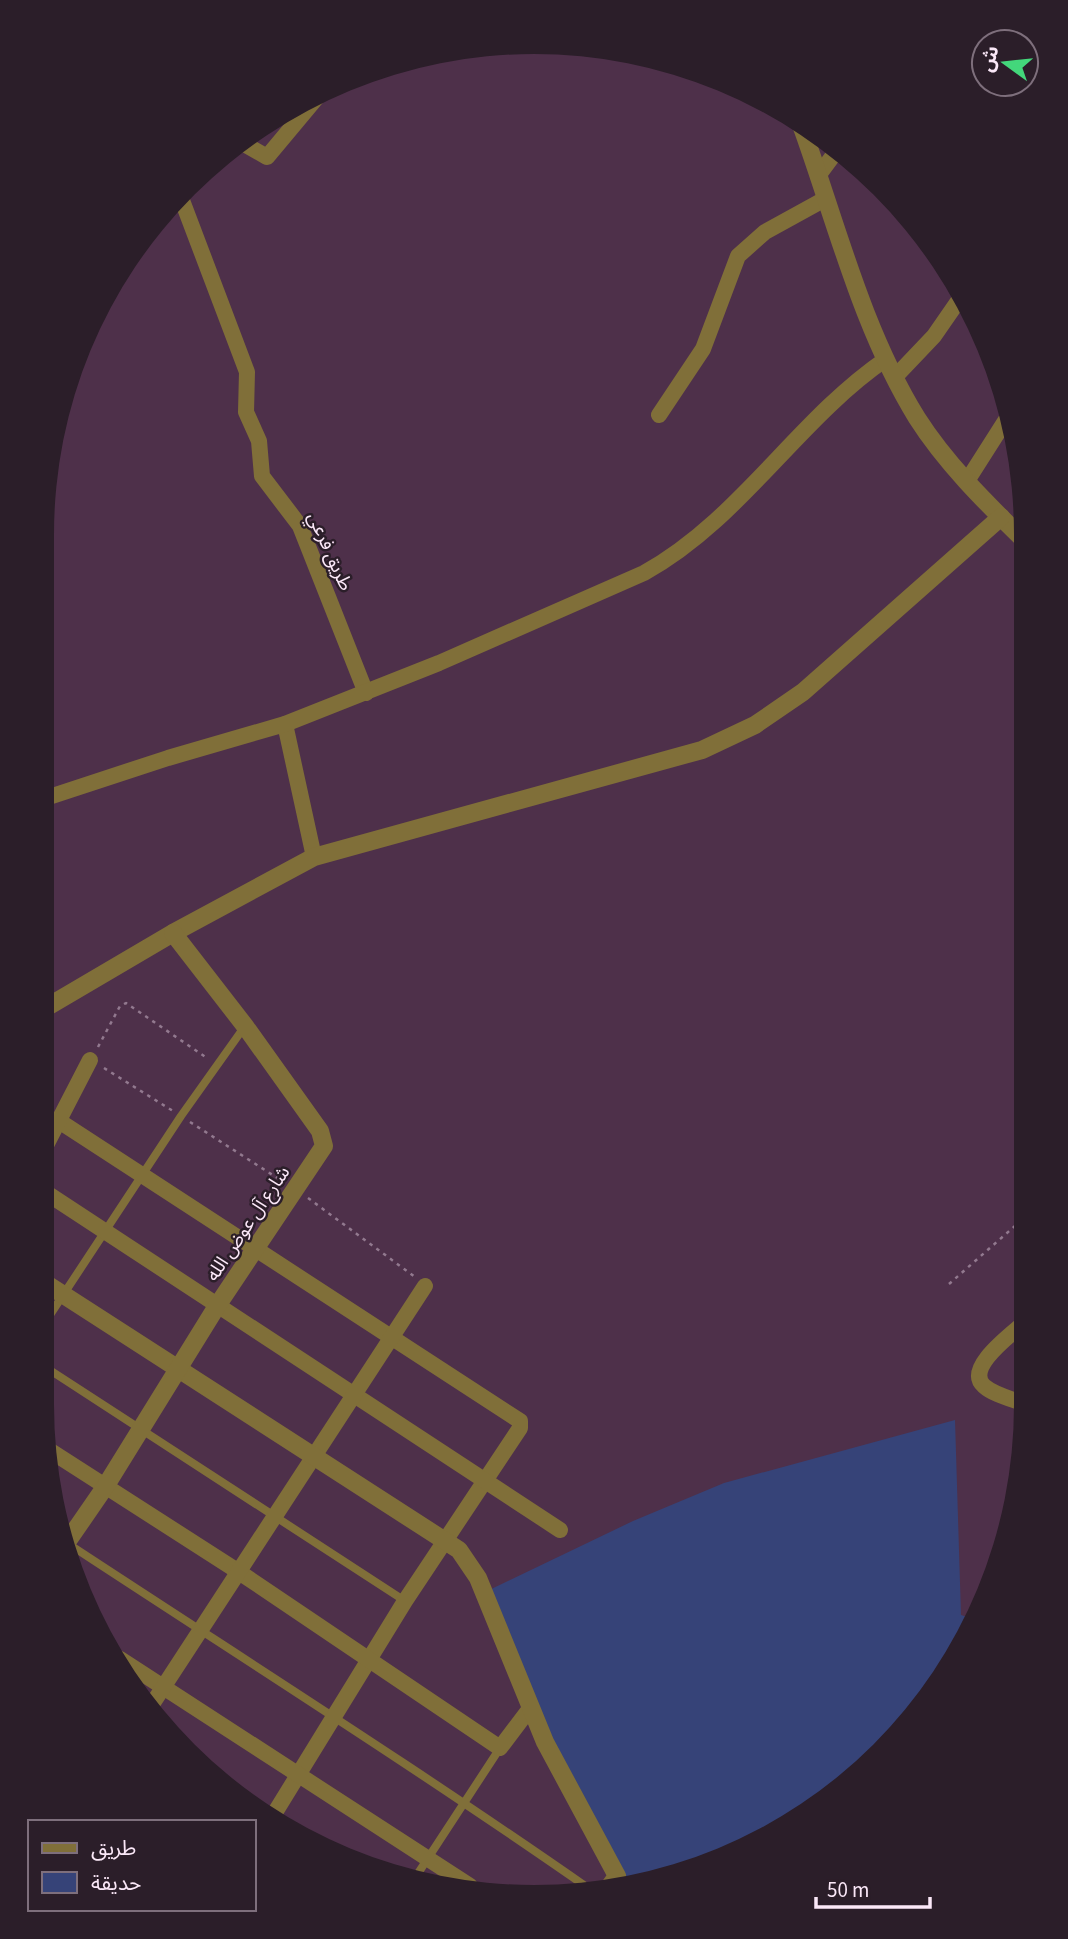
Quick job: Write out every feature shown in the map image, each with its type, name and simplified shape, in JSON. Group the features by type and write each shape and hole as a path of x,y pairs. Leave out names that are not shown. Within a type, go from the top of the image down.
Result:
{"street":[{"path":"250,147 267,157 303,114"},
{"path":"805,138 863,305 895,377 919,421 967,481 1014,530"},
{"path":"818,176 832,158"},
{"path":"659,415 703,349 734,263 742,250 765,232 825,199"},
{"name":"طريق فرعي","path":"184,206 247,372 246,412 259,441 262,475 300,526 366,692"},
{"path":"895,377 934,336 955,305"},
{"path":"54,795 285,724 626,582 669,559 738,500 846,390 886,359"},
{"path":"967,481 1001,427"},
{"path":"54,1003 173,933 314,857 667,761 742,733 803,692 1001,517"},
{"path":"285,724 314,857"},
{"name":"شارع آل عوض الله","path":"72,1533 105,1487 254,1249 322,1150 323,1136 245,1026 173,933"},
{"path":"54,1130 90,1060"},
{"path":"59,1121 519,1419 520,1429 405,1601 276,1810"},
{"path":"54,1199 560,1530"},
{"path":"155,1700 425,1286"},
{"path":"54,1289 446,1541 465,1557 478,1578 545,1742 615,1878"},
{"path":"1014,1332 978,1370 978,1378 983,1386 1014,1400"},
{"path":"57,1455 239,1572 500,1748 531,1707"},
{"path":"132,1668 459,1879"}],"lane":[{"path":"54,1308 181,1116 245,1026"},
{"path":"54,1373 405,1601"},
{"path":"78,1551 238,1657 334,1715 580,1883"},
{"path":"419,1870 500,1748"}],"path":[{"path":"216,1065 125,1003 120,1006 90,1060 295,1189 422,1281 425,1286"},
{"path":"948,1284 1014,1227"}],"green space":[{"path":"955,1420 961,1615 964,1616 933,1672 915,1697 873,1744 826,1786 774,1820 718,1848 620,1877 543,1735 483,1593 633,1521 724,1483"}]}
